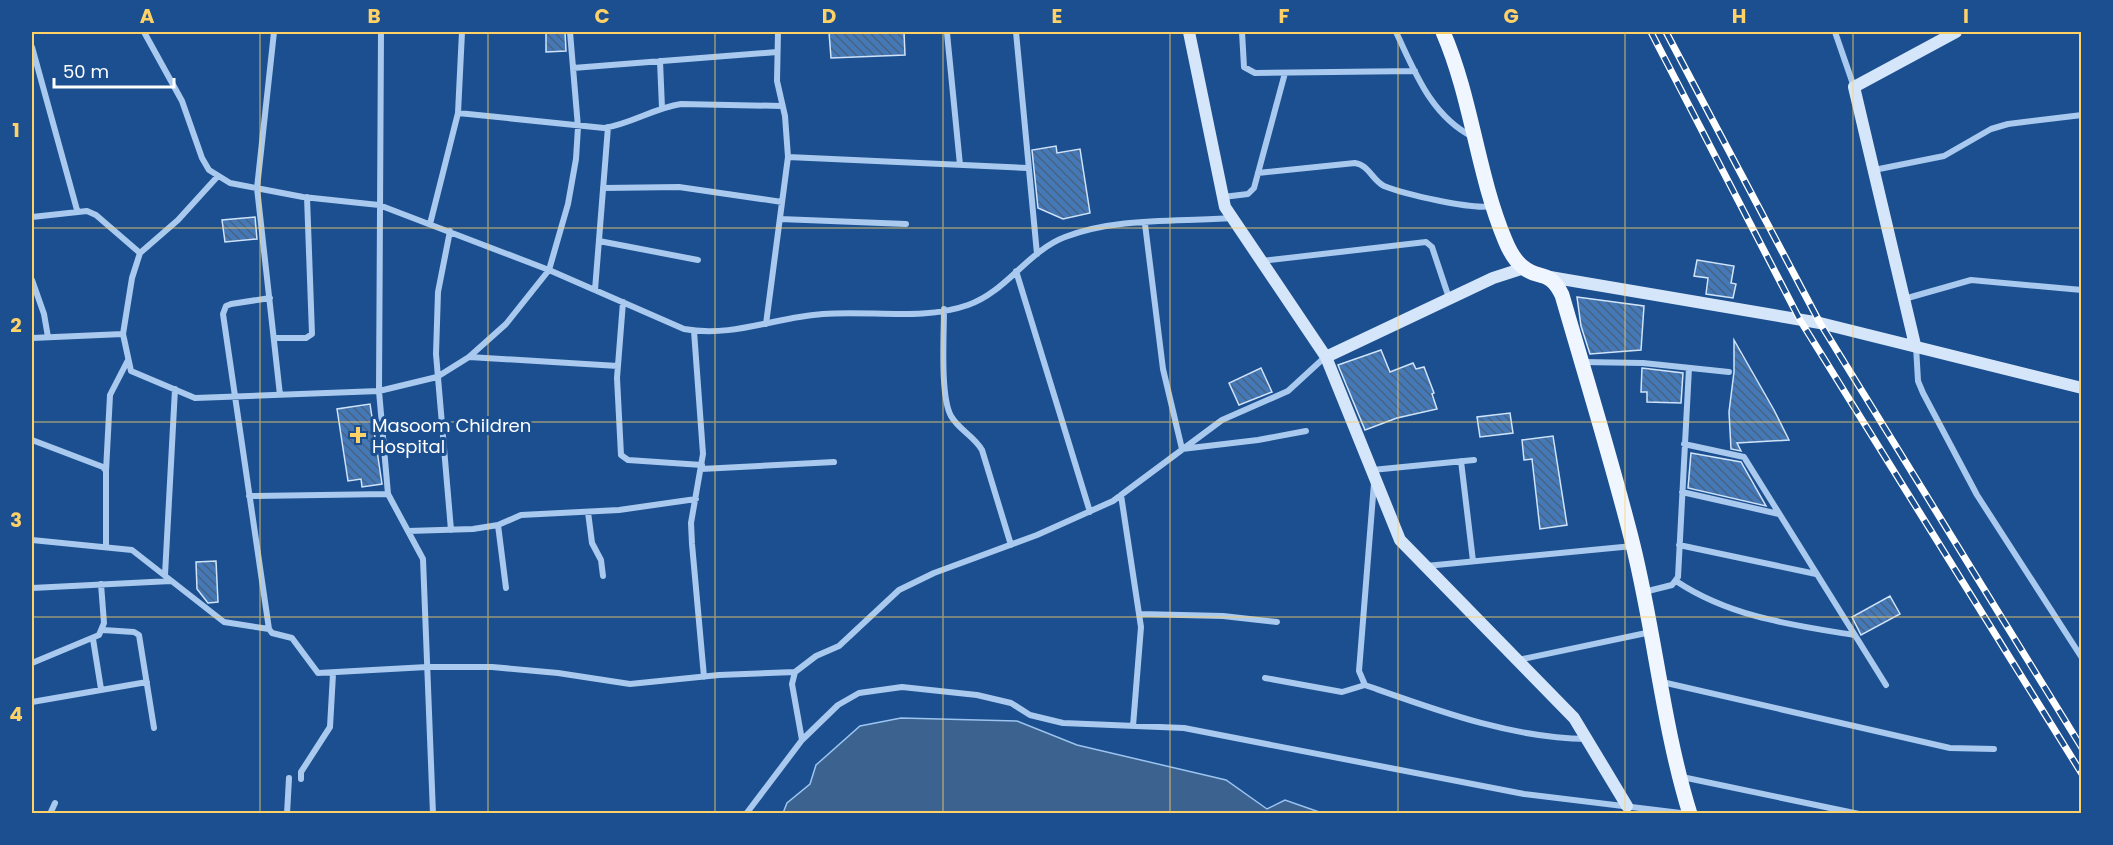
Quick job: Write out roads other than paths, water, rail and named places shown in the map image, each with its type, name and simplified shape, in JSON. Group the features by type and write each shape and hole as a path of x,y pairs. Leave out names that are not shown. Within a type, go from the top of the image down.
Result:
{"main road":[{"path":"1443,32 1465,92 1493,206 1513,256 1524,268 1550,277 1562,294 1633,546 1662,682 1678,776 1689,813"}],"street":[{"path":"144,32 182,101 202,158 209,170 230,183 307,197 379,205 549,270 694,331 731,331 821,314 926,312 968,305 981,299 1037,254 1064,237 1091,229 1233,218"},
{"path":"274,32 257,188 280,395"},
{"path":"381,32 379,391 388,494 423,559 433,813"},
{"path":"430,224 458,113 462,32"},
{"path":"218,176 178,220 140,253 132,278 123,334 130,371 195,398 379,391 437,377 469,357 506,324 549,270 573,183 578,127 570,32"},
{"path":"766,324 788,157 777,81 778,32"},
{"path":"1016,32 1027,168 1037,254"},
{"path":"1190,32 1225,207 1326,357 1400,540 1574,718 1627,806"},
{"path":"1242,32 1244,67 1255,73 1415,71"},
{"path":"1396,32 1424,90 1442,114 1455,128 1477,139"},
{"path":"1835,32 1854,87 1916,345 1918,381 1977,495 2082,658"},
{"path":"1854,87 1956,32"},
{"path":"947,33 960,165"},
{"path":"32,47 77,210"},
{"path":"573,68 777,52"},
{"path":"660,61 662,108"},
{"path":"1223,197 1252,192 1285,73"},
{"path":"458,113 578,127 608,127 622,124 662,108 699,103 782,106"},
{"path":"1874,170 1944,156 1991,129 2008,124 2082,115"},
{"path":"595,290 608,127"},
{"path":"788,157 1027,168"},
{"path":"1258,173 1360,164 1384,186 1467,206 1493,206"},
{"path":"603,188 679,187 782,202"},
{"path":"274,338 306,338 312,334 307,197"},
{"path":"32,218 77,210 96,215 140,253"},
{"path":"780,219 906,224"},
{"path":"1145,224 1164,369 1182,449"},
{"path":"450,231 438,292 437,377 451,530"},
{"path":"599,241 698,260"},
{"path":"1261,261 1426,242 1432,247 1449,298"},
{"path":"270,298 231,304 224,309 249,496 269,629 272,633 292,638 318,673 333,674 427,667 492,667 558,673 630,684 704,676 795,672 816,656 839,646 899,590 934,573 1011,545 1090,512 1121,495 1222,420 1288,391 1326,357 1493,278 1524,268"},
{"path":"1016,271 1090,512"},
{"path":"1550,277 1820,323 2082,388"},
{"path":"32,280 44,314 48,337"},
{"path":"1904,299 1971,280 2082,290"},
{"path":"622,302 618,366 621,455 624,459 701,467 834,462"},
{"path":"944,309 946,403 956,423 977,442 982,450 1011,545"},
{"path":"694,331 703,436 701,467 692,523 692,544 704,676"},
{"path":"32,338 123,334"},
{"path":"469,357 618,366"},
{"path":"106,546 106,471 110,395 128,359"},
{"path":"1581,362 1643,363 1729,372"},
{"path":"1676,581 1689,368"},
{"path":"165,575 175,390"},
{"path":"1182,449 1258,440 1306,431"},
{"path":"32,440 103,467 106,471"},
{"path":"1684,444 1744,457 1886,684"},
{"path":"1374,473 1474,460"},
{"path":"1461,461 1473,561"},
{"path":"1365,685 1359,671 1374,473"},
{"path":"1682,492 1779,514"},
{"path":"249,496 388,494"},
{"path":"1121,495 1140,614 1133,726"},
{"path":"408,531 451,530 498,525 521,515 588,512 696,499"},
{"path":"588,512 592,543 601,560 603,576"},
{"path":"498,525 506,588"},
{"path":"32,540 132,550 224,622 269,629"},
{"path":"1679,545 1816,574"},
{"path":"1425,566 1633,546"},
{"path":"32,588 171,580"},
{"path":"1643,593 1676,581"},
{"path":"1676,581 1722,608 1783,624 1854,635"},
{"path":"100,584 103,630"},
{"path":"1140,614 1223,616 1277,622"},
{"path":"32,663 93,639 103,630 134,632 139,635 154,728"},
{"path":"1517,660 1652,632"},
{"path":"93,639 101,689"},
{"path":"795,672 792,684 802,740"},
{"path":"301,779 302,772 330,727 333,674"},
{"path":"1265,678 1342,692 1365,685 1502,729 1560,739 1587,740"},
{"path":"32,702 147,682"},
{"path":"1662,682 1950,748 1994,749"},
{"path":"746,813 802,740 838,705 859,693 902,687 977,695 1011,703 1030,715 1063,723 1184,728 1524,794 1689,813"},
{"path":"1678,776 1859,813"},
{"path":"287,813 289,778"},
{"path":"50,813 55,803"}],"water":[{"path":"901,718 1017,721 1077,745 1226,780 1267,809 1285,800 1322,813 783,813 787,803 810,784 816,765 860,726"}],"railway":[{"path":"1651,32 1800,320 2082,774"},
{"path":"1666,32 1820,323 2082,748"}],"place":[{"name":"Masoom Children Hospital","path":"358,435"}]}
